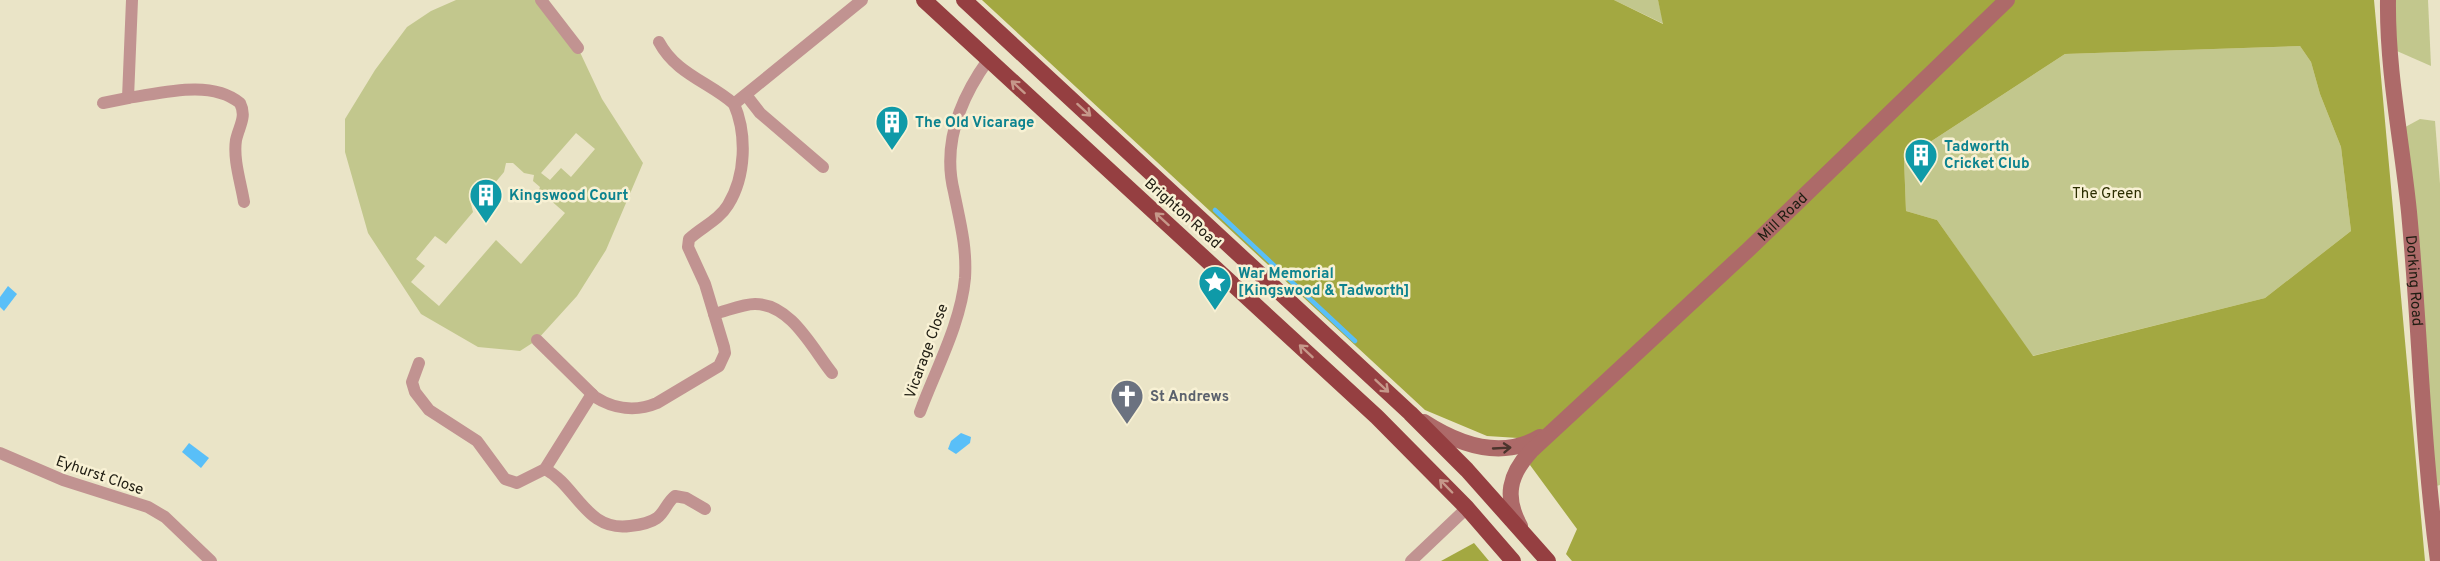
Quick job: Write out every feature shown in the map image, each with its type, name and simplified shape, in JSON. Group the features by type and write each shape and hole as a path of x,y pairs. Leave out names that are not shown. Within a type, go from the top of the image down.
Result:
{"highway":[{"name":"Brighton Road","path":"924,0 1377,417 1467,507 1513,561"},
{"name":"Brighton Road","path":"964,0 1292,300 1410,413 1522,530 1548,561"}],"main road":[{"name":"Mill Road","path":"1522,530 1509,501 1509,488 1521,462 1553,428 1748,250 2007,0"},
{"name":"Dorking Road","path":"2388,0 2398,131 2409,211 2425,446 2438,561"},
{"name":"Mill Road","path":"1410,413 1460,441 1497,449 1517,447 1553,428"}],"street":[{"path":"128,98 132,0"},
{"path":"541,0 578,48"},
{"path":"734,104 858,1"},
{"path":"537,340 592,394 615,406 647,407 712,370 723,360 725,353 714,314 688,247 689,239 720,214 732,195 743,159 739,116 734,104 722,93 671,62 659,42"},
{"name":"Vicarage Close","path":"920,412 958,313 965,280 966,247 950,174 952,137 968,87 988,60"},
{"path":"103,103 186,89 226,95 240,103 243,120 236,140 236,156 244,202"},
{"path":"746,95 760,114 823,167"},
{"path":"714,314 753,304 776,309 794,323 832,373"},
{"path":"419,363 412,382 421,401 477,441 505,479 517,483 545,469 592,394"},
{"name":"Eyhurst Close","path":"0,453 63,480 148,507 165,517 211,561"},
{"path":"545,469 559,477 589,514 611,525 627,526 650,521 663,512 675,496 686,498 705,509"},
{"path":"1411,561 1467,507"}],"green space":[{"path":"456,0 541,0 578,48 602,99 643,163 606,250 577,296 537,340 520,351 478,347 421,314 368,233 345,152 345,119 375,70 407,27 431,11","holes":["576,133 595,149 571,177 561,168 550,180 541,173","506,163 513,163 524,173 534,175 533,181 540,187 539,190 565,213 521,264 496,240 439,306 411,282 425,266 416,259 435,236 446,244 473,212 471,204 480,201 504,172"]},
{"path":"1614,0 1658,0 1664,24"},
{"path":"2388,0 2428,0 2431,66 2390,48"},
{"name":"The Green","path":"2300,46 2311,62 2320,94 2341,147 2351,231 2265,298 2032,356 1937,220 1906,211 1904,159 2065,54"},
{"path":"2420,119 2435,121 2440,184 2440,485 2429,488 2398,131"}],"shaded area":[{"path":"982,0 1614,0 1663,24 1658,0 2374,0 2425,561 1572,561 1566,554 1577,529 1530,465 1536,439 1487,436 1425,410","holes":["2300,46 2311,62 2320,94 2341,147 2351,231 2265,298 2033,356 1937,220 1906,211 1904,159 2065,54"]},
{"path":"1474,543 1489,561 1441,561"}],"water":[{"path":"8,286 17,294 4,311 0,307 0,297"},
{"path":"961,433 971,437 970,443 956,454 948,449 951,441"},
{"path":"189,443 209,458 201,468 182,452"}],"waterway":[{"path":"1215,210 1355,341"}],"place":[{"name":"The Old Vicarage","path":"892,151"},
{"name":"Tadworth Cricket Club","path":"1921,184"},
{"name":"Kingswood Court","path":"486,224"},
{"name":"War Memorial [Kingswood & Tadworth]","path":"1215,311"},
{"name":"St Andrews","path":"1127,425"}]}
